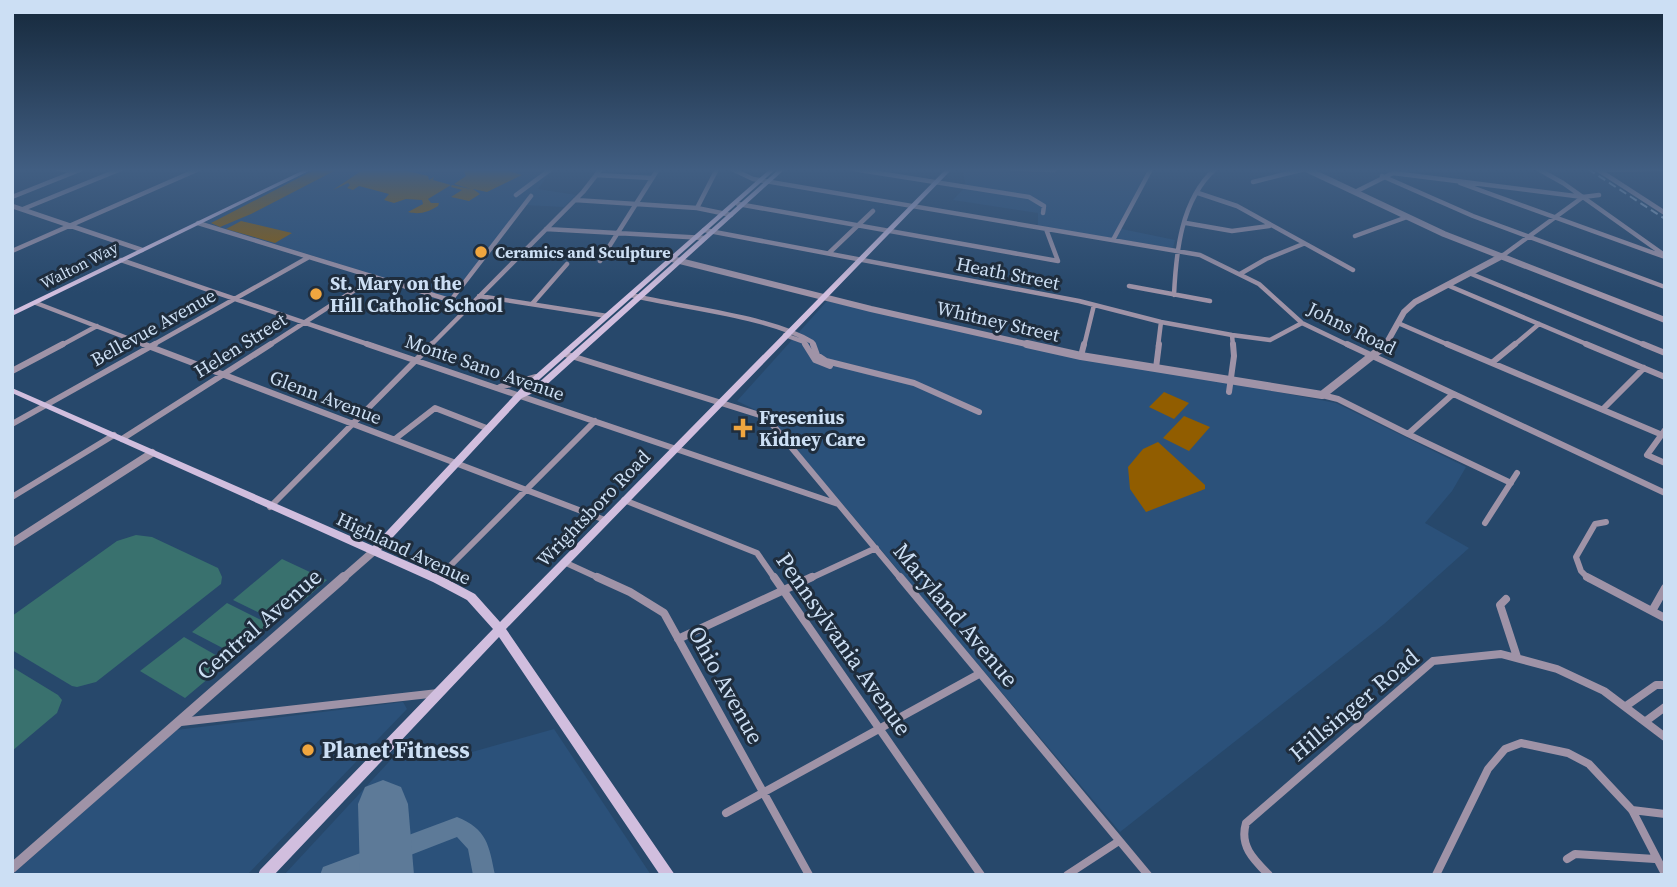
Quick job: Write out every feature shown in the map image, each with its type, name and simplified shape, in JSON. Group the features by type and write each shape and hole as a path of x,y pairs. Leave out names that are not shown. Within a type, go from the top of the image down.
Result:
{"main road":[{"name":"Walton Way","path":"12,314 224,210"},
{"name":"Central Avenue","path":"374,551 520,396 574,357 681,261 725,210"},
{"name":"Central Avenue","path":"544,378 565,354 693,238 713,232 737,210"},
{"name":"Wrightsboro Road","path":"265,875 624,500 908,210"},
{"name":"Highland Avenue","path":"12,390 437,579 471,597 500,629 668,875"}],"street":[{"path":"26,210 142,250"},
{"path":"13,250 100,210"},
{"path":"451,300 520,210"},
{"path":"270,507 565,210"},
{"path":"600,261 633,210"},
{"path":"709,210 732,215"},
{"path":"772,210 1058,261 1044,229 1043,210"},
{"name":"Johns Road","path":"938,210 1200,256 1259,284 1302,323 1665,493"},
{"path":"1113,240 1128,210"},
{"path":"1174,295 1177,251 1191,210"},
{"path":"1243,210 1353,270"},
{"path":"1393,210 1665,320"},
{"path":"1460,210 1665,287"},
{"path":"1532,210 1665,256"},
{"path":"1322,395 1388,343 1404,312 1415,302 1502,256 1566,210"},
{"path":"1602,210 1665,256"},
{"path":"829,253 873,211"},
{"path":"1355,236 1407,217"},
{"path":"198,223 468,306"},
{"path":"1186,223 1232,231 1269,226"},
{"path":"546,229 693,238"},
{"name":"Heath Street","path":"713,232 1094,305 1161,322 1232,335 1270,340 1302,323"},
{"path":"1240,274 1266,259 1303,244"},
{"name":"Bellevue Avenue","path":"12,424 309,257"},
{"name":"Whitney Street","path":"672,259 822,297 1081,356 1322,395"},
{"name":"Monte Sano Avenue","path":"121,260 839,504"},
{"path":"533,304 567,264"},
{"path":"1469,274 1665,353"},
{"name":"Helen Street","path":"12,497 223,374 375,277"},
{"path":"1447,285 1665,377"},
{"path":"1129,286 1210,301"},
{"path":"631,295 728,314 787,334 806,344 820,364 880,376 918,388 977,413"},
{"path":"479,296 607,316"},
{"name":"Glenn Avenue","path":"36,303 605,520"},
{"path":"1081,356 1094,305"},
{"path":"1156,368 1161,322"},
{"path":"1398,323 1662,432 1647,454 1665,463"},
{"path":"1493,362 1539,324"},
{"path":"12,370 97,326"},
{"path":"1229,392 1234,356 1232,335"},
{"name":"Maryland Avenue","path":"565,354 766,417 1148,875"},
{"path":"1603,409 1644,368"},
{"name":"Central Avenue","path":"497,388 544,378"},
{"path":"1408,434 1453,394"},
{"path":"1322,395 1338,399 1511,483"},
{"path":"395,439 435,408 489,429"},
{"path":"437,579 595,421"},
{"path":"12,543 152,453"},
{"path":"1485,523 1517,474"},
{"name":"Pennsylvania Avenue","path":"624,500 757,553 981,875"},
{"path":"1606,522 1595,524 1576,557 1576,563 1589,579 1665,618"},
{"path":"678,639 876,548"},
{"name":"Central Avenue","path":"12,868 374,551"},
{"name":"Ohio Avenue","path":"564,562 650,603 664,613 809,875"},
{"path":"1652,611 1665,588"},
{"path":"1506,599 1500,605 1517,657"},
{"name":"Hillsinger Road","path":"1269,875 1250,854 1243,839 1246,823 1323,753 1433,662 1486,653 1517,657 1557,669 1604,691 1665,737"},
{"path":"726,813 979,674"},
{"path":"1626,706 1656,685 1665,685"},
{"path":"179,722 439,693"},
{"path":"1646,721 1665,707"},
{"path":"1436,875 1488,769 1505,748 1521,743 1568,753 1589,764 1632,810 1665,874"},
{"path":"1632,810 1665,814"},
{"path":"1067,875 1119,841"},
{"path":"1567,859 1575,855 1655,859"}],"shaded area":[{"path":"228,210 520,210 449,298 204,222"},
{"path":"236,210 258,210 220,227 211,223"},
{"path":"411,210 428,210 416,213 408,212"},
{"path":"1021,210 1126,210 1117,228 1175,240 1173,248 1038,226 1038,213"},
{"path":"241,221 292,233 275,243 226,229"},
{"path":"827,301 963,332 1336,403 1466,467 1452,491 1425,523 1469,548 1384,624 1120,832 768,416 737,401"},
{"path":"1164,392 1189,403 1174,419 1149,407"},
{"path":"1184,416 1210,427 1189,451 1163,438"},
{"path":"1158,442 1205,485 1205,489 1146,512 1130,489 1128,467 1143,449"},
{"path":"136,535 152,537 218,568 222,577 221,584 96,682 72,686 12,650 12,616 117,541"},
{"path":"282,559 327,580 303,601 297,598 272,619 233,600"},
{"path":"227,603 269,624 234,654 192,632"},
{"path":"184,637 228,662 185,698 140,671"},
{"path":"12,667 62,700 57,713 12,751"},
{"path":"403,702 407,709 247,875 12,875 176,730"},
{"path":"554,729 651,875 284,875 399,751 465,754"}],"taxiway":[{"path":"331,875 457,827 465,830 475,840 484,875"}],"runway":[{"path":"383,804 387,875"}],"railway":[{"path":"1652,210 1665,219"}],"place":[{"name":"Ceramics and Sculpture","path":"481,252"},
{"name":"St. Mary on the Hill Catholic School","path":"316,294"},
{"name":"Fresenius Kidney Care","path":"743,428"},
{"name":"Planet Fitness","path":"308,750"}]}
